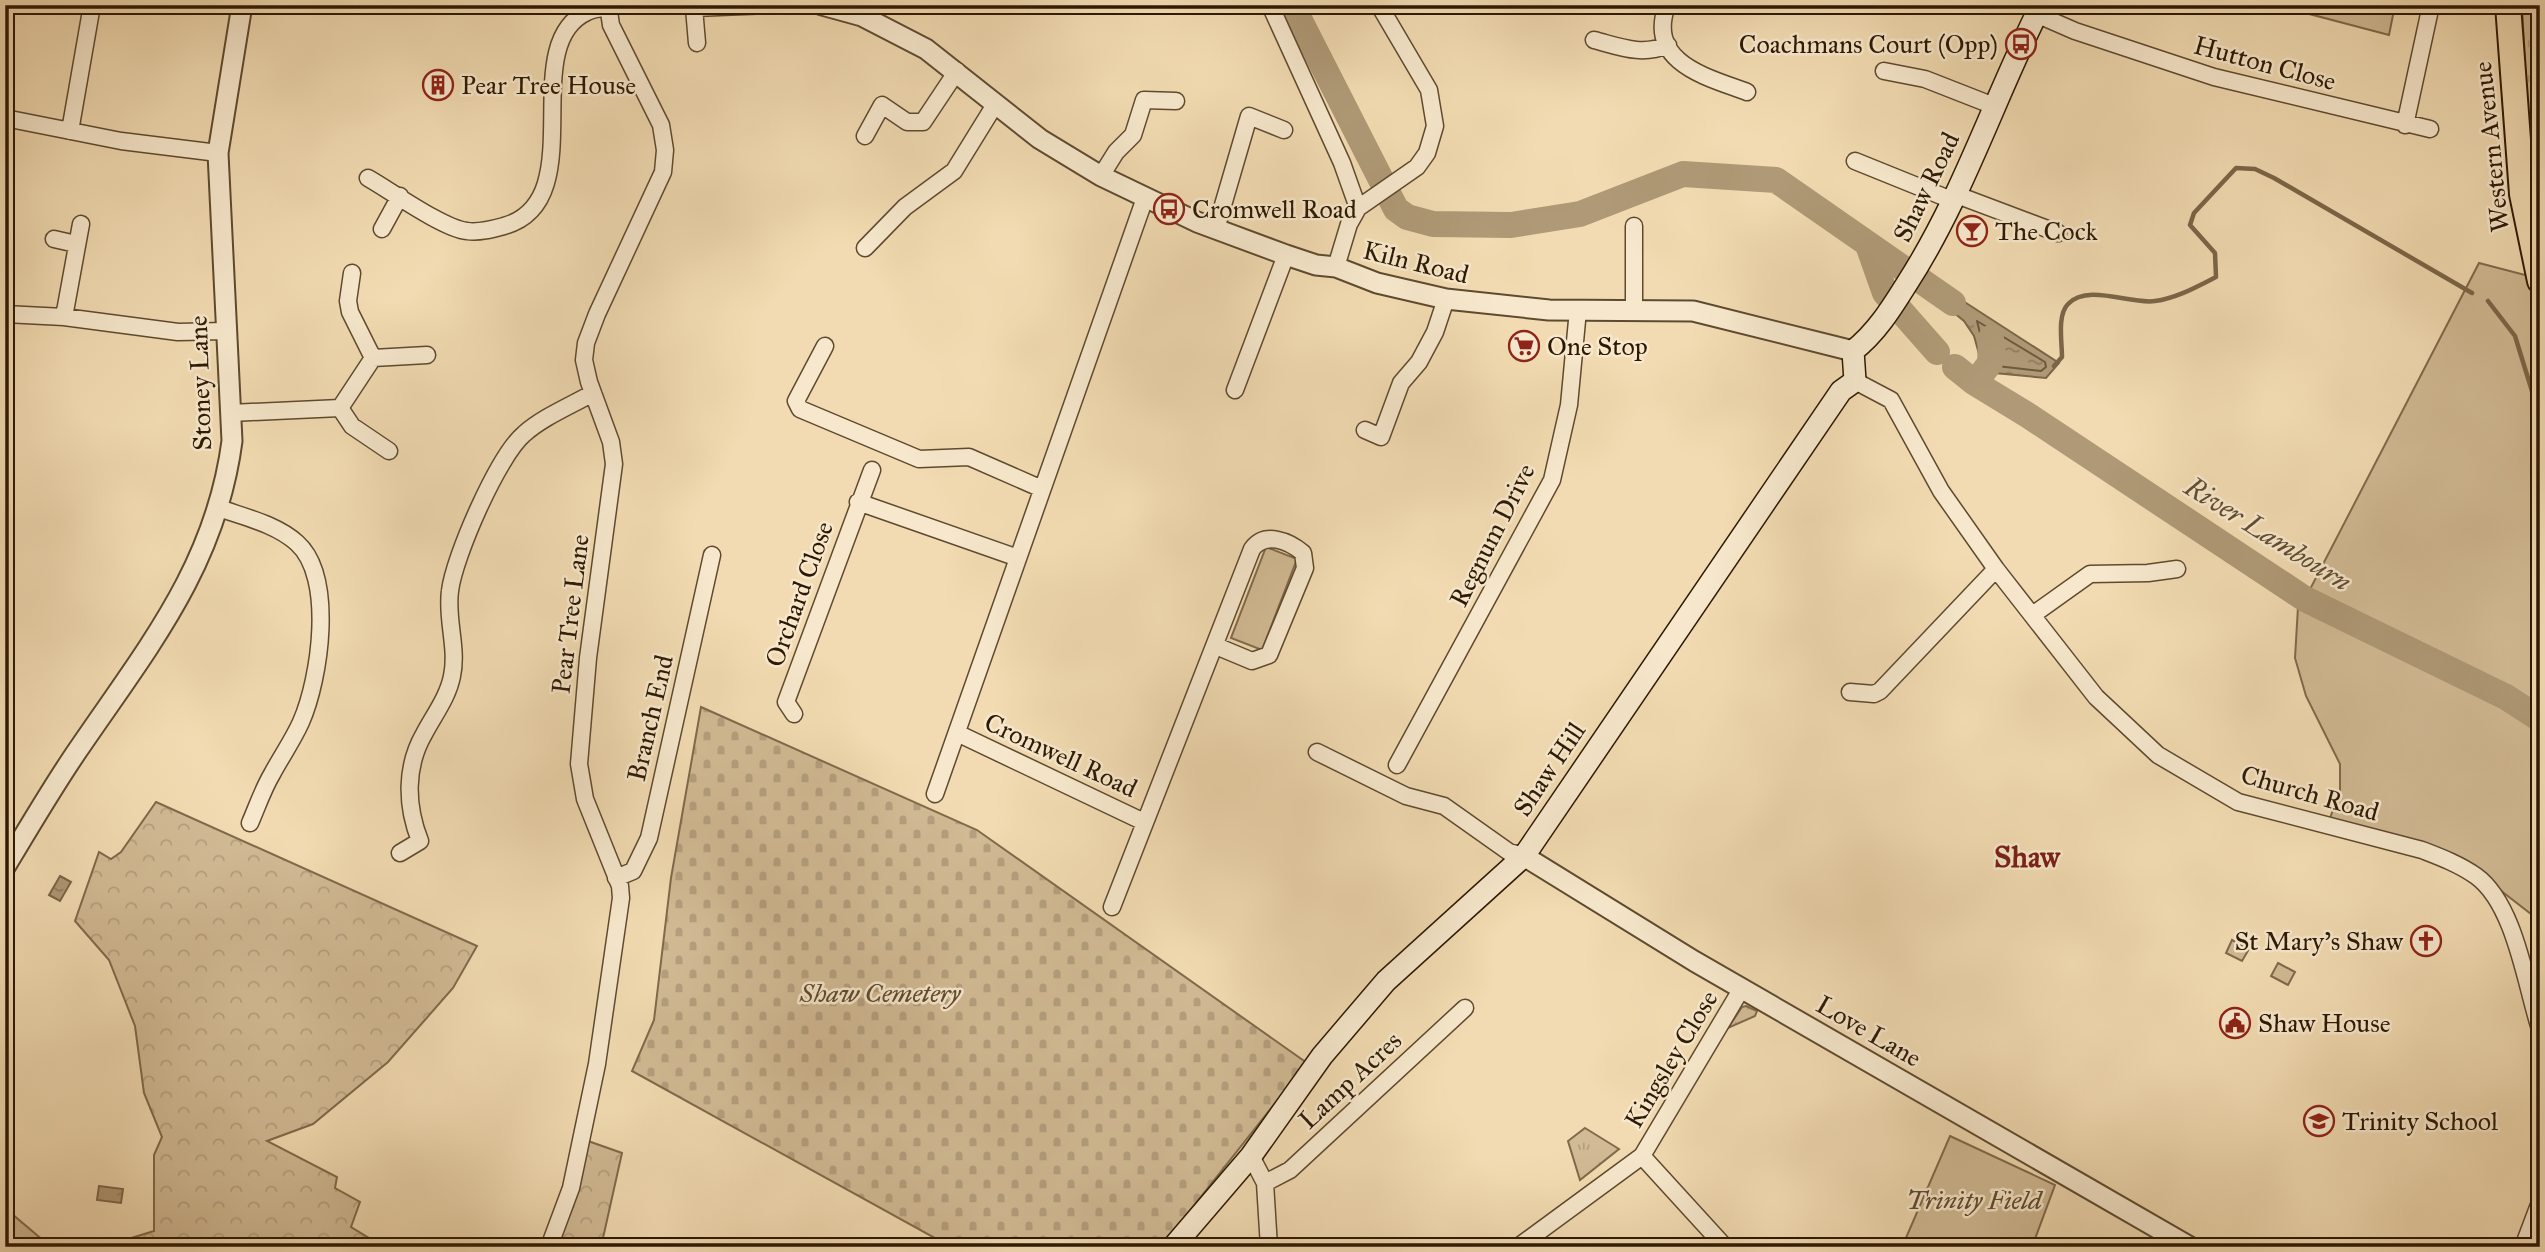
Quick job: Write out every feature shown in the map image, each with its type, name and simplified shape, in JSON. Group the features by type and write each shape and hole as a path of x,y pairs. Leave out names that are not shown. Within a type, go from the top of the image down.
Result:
{"highway":[{"name":"Western Avenue","path":"2508,5 2522,194 2540,281"}],"main road":[{"name":"Shaw Road","path":"1853,351 1867,340 1885,317 1922,260 1956,198 2039,9"},
{"path":"1853,351 1855,381"},
{"name":"Shaw Hill","path":"1173,1247 1251,1156 1322,1056 1386,981 1524,856 1841,391 1855,381"}],"street":[{"path":"70,131 92,5"},
{"name":"Stoney Lane","path":"5,867 69,763 182,596 227,484 231,452 231,413 218,153 243,5"},
{"path":"697,43 694,8 767,5"},
{"name":"Kiln Road","path":"822,5 864,11 905,36 957,71 1050,146 1101,177 1216,229 1286,255 1316,265 1336,267 1377,283 1446,299 1502,306 1578,310 1693,311 1853,351"},
{"path":"1269,5 1361,205"},
{"path":"1336,267 1361,205 1412,172 1427,153 1435,127 1435,111 1429,90 1380,5"},
{"path":"1667,5 1662,22 1663,36 1678,60 1696,75 1747,92"},
{"path":"2404,125 2431,5"},
{"path":"368,178 466,231 491,230 517,222 539,202 549,169 555,55 565,33 586,12 608,6"},
{"name":"Pear Tree Lane","path":"549,1247 571,1188 602,1037 621,898 617,878 585,799 579,764 588,658 614,464 607,428 584,360 586,343 655,191 665,161 661,125 611,25 608,6"},
{"name":"Hutton Close","path":"2039,9 2075,31 2214,77 2404,125 2430,129"},
{"path":"1594,40 1614,53 1650,52 1668,45"},
{"path":"865,136 882,105 907,122 923,122 957,71"},
{"path":"1884,71 1925,79 1994,107"},
{"path":"1101,177 1116,152 1133,135 1144,100 1176,101"},
{"path":"865,248 905,207 954,171 996,103"},
{"path":"1216,229 1249,116 1284,130"},
{"path":"5,118 121,141 218,153"},
{"path":"1855,161 2058,233"},
{"path":"382,229 400,196"},
{"name":"Cromwell Road","path":"935,794 1145,198"},
{"path":"64,317 81,224"},
{"path":"1634,226 1634,309"},
{"path":"54,239 76,244"},
{"path":"1235,390 1286,255"},
{"path":"352,273 348,301 350,312 373,358"},
{"path":"1365,430 1381,437 1394,379 1419,362 1435,332 1446,299"},
{"name":"Regnum Drive","path":"1397,765 1552,480 1569,405 1578,310"},
{"path":"5,314 64,317 128,328 178,332 226,331"},
{"path":"825,346 796,401 800,409 919,459 969,457 1042,488"},
{"path":"373,358 427,355"},
{"path":"340,408 373,358"},
{"name":"Church Road","path":"1855,381 1891,400 1941,491 1996,569 2034,614 2096,697 2158,755 2238,802 2422,850 2450,861 2478,877 2505,917 2540,1030"},
{"path":"400,853 420,841 412,819 410,778 416,750 452,678 449,593 465,544 503,460 513,445 537,424 593,393"},
{"path":"231,413 340,408"},
{"path":"340,408 352,426 389,451"},
{"name":"Orchard Close","path":"784,708 872,470"},
{"name":"Orchard Close","path":"859,502 1018,558"},
{"path":"219,508 264,523 295,541 309,556 318,579 320,611 312,692 301,723 270,777 250,823"},
{"name":"Cromwell Road","path":"1112,907 1257,542 1270,538 1303,553 1305,568 1269,655 1252,661 1216,646"},
{"name":"Branch End","path":"617,878 633,871 649,838 712,555"},
{"path":"1850,692 1874,694 1880,691 1996,569"},
{"path":"2034,614 2090,574 2148,573 2177,569"},
{"name":"Cromwell Road","path":"957,733 1144,822"},
{"path":"1317,752 1406,796 1444,806 1509,852 1524,856"},
{"name":"Love Lane","path":"1524,856 1742,988 2190,1247"},
{"name":"Kingsley Close","path":"1518,1247 1642,1156 1742,988"},
{"name":"Lamp Acres","path":"1265,1183 1290,1170 1465,1007"},
{"path":"1251,1156 1265,1183 1269,1247"},
{"name":"Kingsley Close","path":"1642,1156 1725,1247"},
{"path":"2523,1247 2540,1202"}],"green space":[{"path":"2275,5 2395,5 2389,35"},
{"path":"2522,5 2540,5 2540,218 2529,147"},
{"path":"2479,263 2533,277 2540,302 2540,921 2456,856 2330,818 2340,791 2340,764 2306,696 2295,658 2298,607 2305,599"},
{"path":"1266,547 1297,559 1262,650 1231,638"},
{"name":"Shaw Cemetery","path":"701,707 977,830 1307,1063 1161,1247 951,1247 632,1071 654,1020 671,878"},
{"path":"156,802 477,946 453,988 388,1062 313,1124 267,1141 337,1177 335,1188 360,1202 351,1227 384,1247 102,1247 154,1231 154,1155 162,1137 144,1093 135,1026 109,960 75,921 99,852 111,859 121,852"},
{"path":"2232,940 2249,949 2242,961 2226,953"},
{"path":"2278,963 2295,972 2288,985 2271,976"},
{"path":"1742,1007 1757,1011 1755,1016 1728,1028"},
{"path":"1585,1128 1619,1149 1580,1180 1568,1141"},
{"name":"Trinity Field","path":"1950,1136 2055,1185 2032,1247 1902,1247"},
{"path":"588,1141 622,1153 601,1247 557,1247"},
{"path":"5,1208 51,1247 5,1247"},
{"path":"1797,1238 1799,1247 1756,1246"}],"water":[{"path":"1929,279 2059,363 2046,378 1984,372 1974,336 1964,321 1922,287"},
{"path":"60,876 71,882 60,901 49,895"},
{"path":"99,1186 123,1189 121,1203 97,1200"}],"waterway":[{"name":"River Lambourn","path":"1292,5 1396,209 1407,217 1433,224 1511,225 1580,214 1683,174 1776,180 1953,303"},
{"path":"2054,366 2062,357 2062,315 2068,304 2076,298 2098,295 2145,301 2163,300 2216,277 2215,253 2190,225 2194,213 2236,168 2255,169 2274,178 2472,293"},
{"name":"River Lambourn","path":"1868,245 1885,293 1937,352"},
{"path":"2488,301 2515,336 2540,417"},
{"name":"River Lambourn","path":"1991,338 1990,363 1975,383 2305,599 2506,697 2540,719"},
{"name":"River Lambourn","path":"1955,367 1975,383"}],"place":[{"name":"Coachmans Court (Opp)","path":"2021,44"},
{"name":"Pear Tree House","path":"438,85"},
{"name":"Cromwell Road","path":"1169,209"},
{"name":"The Cock","path":"1972,231"},
{"name":"One Stop","path":"1524,346"},
{"name":"St Mary's Shaw","path":"2426,941"},
{"name":"Shaw House","path":"2235,1023"},
{"name":"Trinity School","path":"2319,1121"}],"district":[{"name":"Shaw","path":"2027,857"}]}
